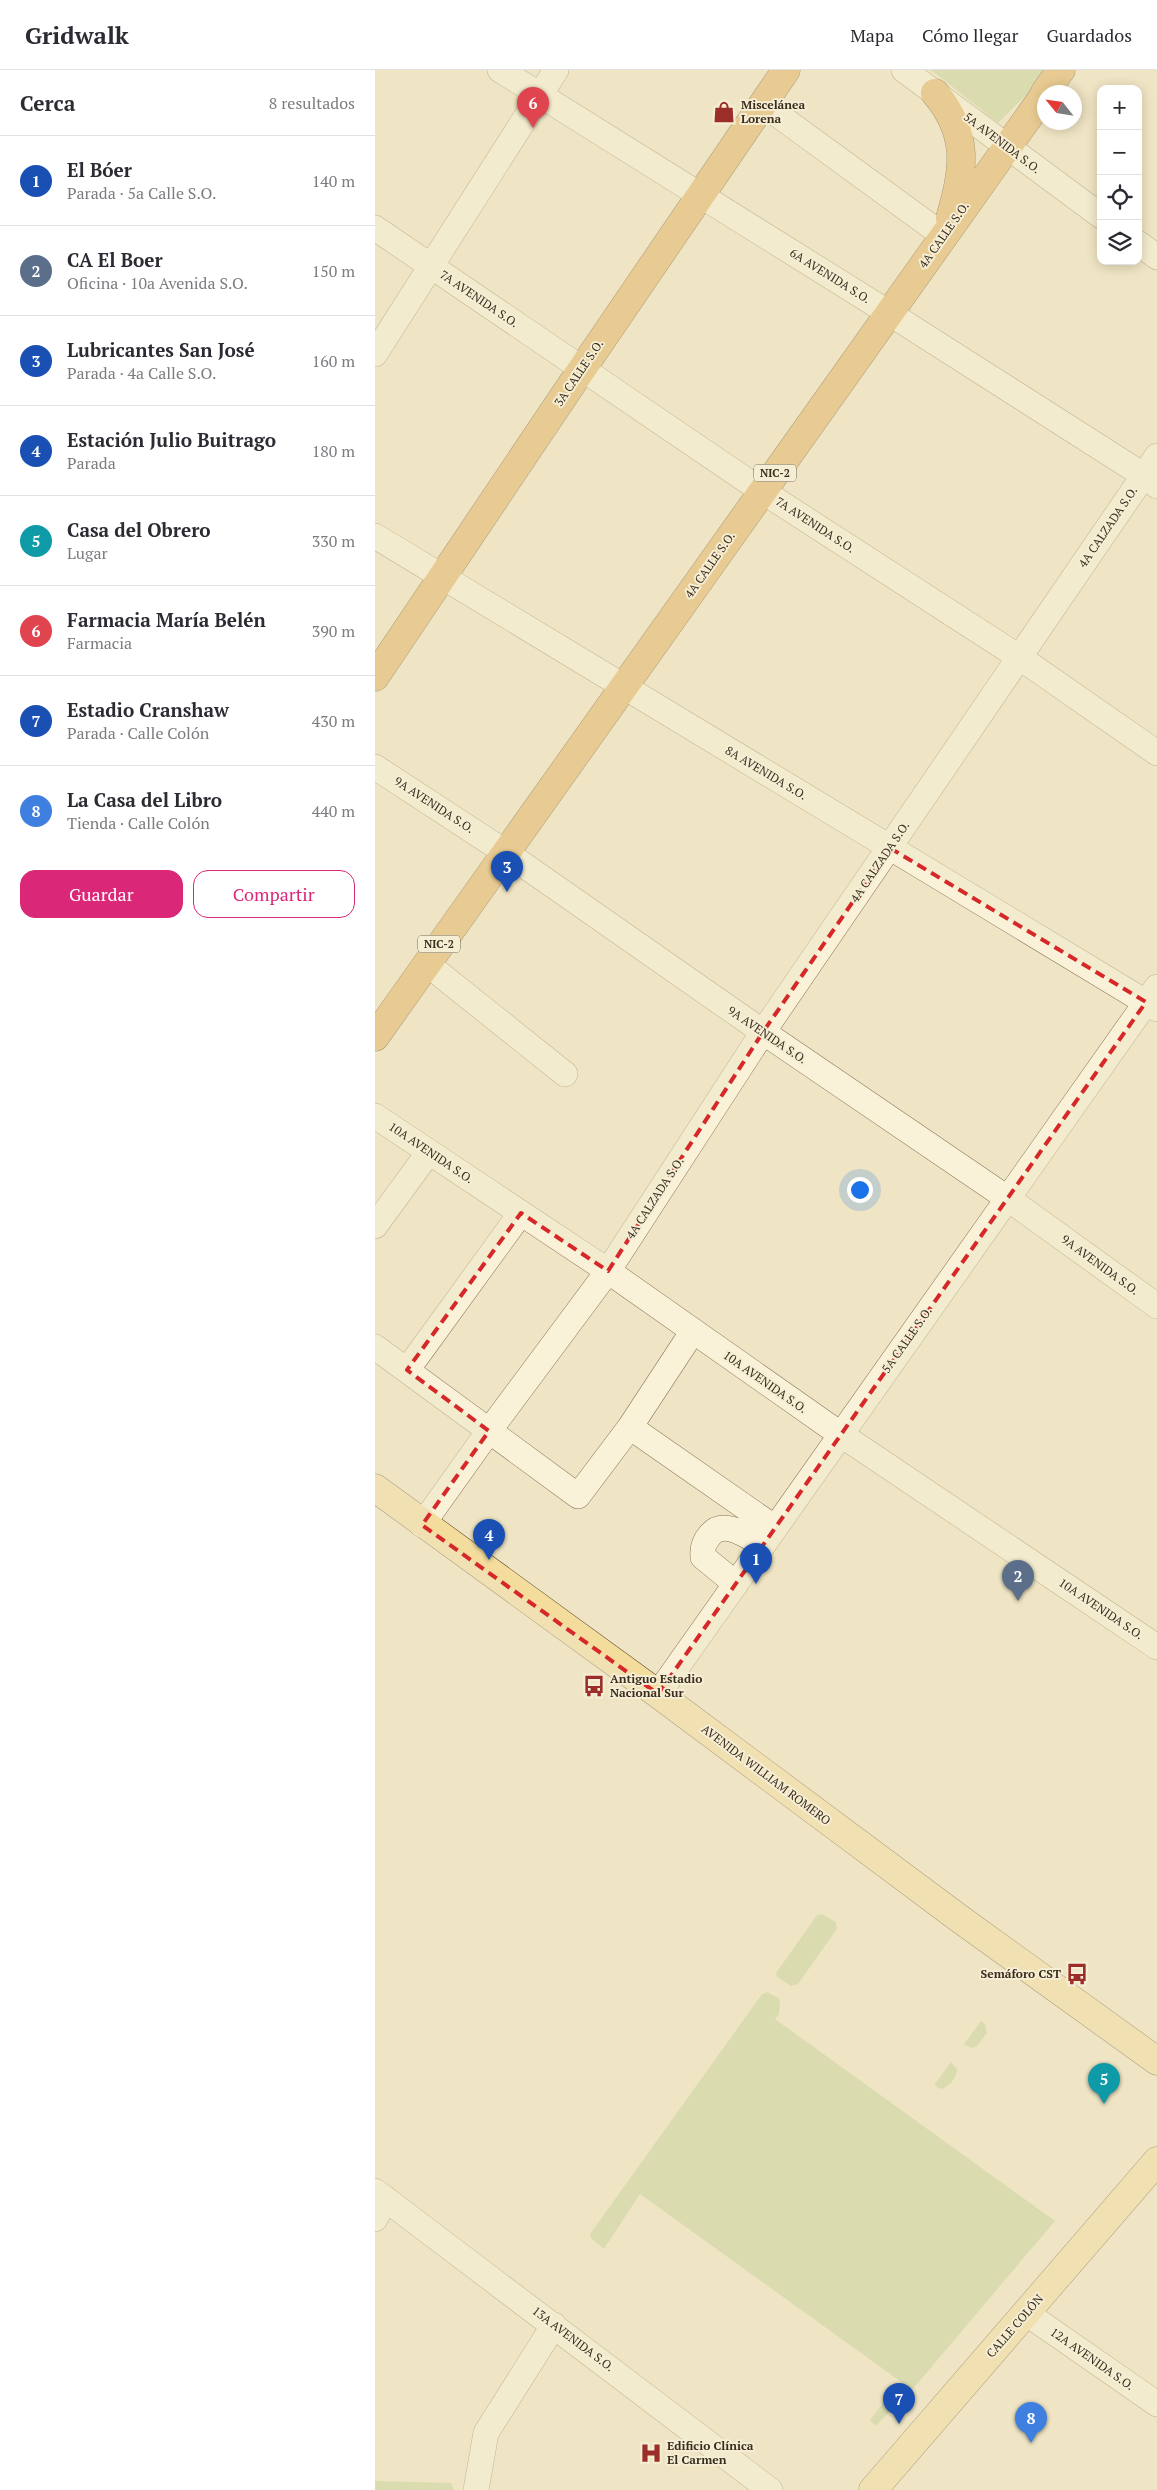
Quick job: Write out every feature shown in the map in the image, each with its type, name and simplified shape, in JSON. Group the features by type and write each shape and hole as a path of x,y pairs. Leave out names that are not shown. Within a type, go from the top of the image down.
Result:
{"highway":[{"name":"3A CALLE S.O.","path":"375,677 786,70"},
{"name":"4A CALLE S.O.","path":"1051,85 1061,70"},
{"path":"935,93 953,117 961,147 958,187 944,236"},
{"name":"4A CALLE S.O.","path":"375,1037 1037,104"}],"main road":[{"name":"AVENIDA WILLIAM ROMERO","path":"380,1493 658,1694 967,1924 1157,2060"},
{"name":"CALLE COLÓN","path":"873,2490 1157,2161"}],"street":[{"name":"6A AVENIDA S.O.","path":"500,70 889,313 1152,472"},
{"path":"375,354 556,70"},
{"name":"5A AVENIDA S.O.","path":"904,70 1097,213"},
{"path":"763,104 944,236"},
{"name":"7A AVENIDA S.O.","path":"375,228 762,491 1019,657 1157,753"},
{"path":"1142,246 1157,257"},
{"name":"4A CALZADA S.O.","path":"422,1524 608,1271 763,1032 1019,657 1152,472"},
{"name":"8A AVENIDA S.O.","path":"375,536 890,848 1153,999"},
{"name":"9A AVENIDA S.O.","path":"375,767 505,852 763,1032 1007,1198 1157,1306"},
{"path":"426,963 565,1074"},
{"name":"5A CALLE S.O.","path":"658,1694 1007,1198 1153,999"},
{"name":"10A AVENIDA S.O.","path":"375,1116 608,1271 840,1434 1157,1647"},
{"path":"375,1226 429,1152"},
{"path":"407,1370 521,1213"},
{"path":"375,1347 578,1496 630,1427 693,1331"},
{"path":"630,1427 769,1537"},
{"path":"736,1584 703,1557 702,1550 705,1540 714,1530 722,1528 769,1537"},
{"name":"13A AVENIDA S.O.","path":"379,2203 554,2325 767,2489"},
{"name":"12A AVENIDA S.O.","path":"1026,2313 1157,2404"},
{"path":"476,2490 485,2433 554,2325"}],"highlighted area":[{"path":"890,848 1146,1002 658,1694 422,1525 489,1431 407,1370 521,1213 608,1271 763,1032"}],"green space":[{"path":"931,70 1051,70 998,123"},
{"path":"822,1914 836,1922 837,1929 798,1984 791,1986 777,1977 776,1973 817,1915"},
{"path":"767,1992 780,1999 779,2014 775,2019 1055,2221 896,2409 893,2408 876,2426 870,2420 883,2403 888,2406 904,2384 640,2194 604,2249 591,2238 590,2234 762,1994"},
{"path":"981,2021 985,2024 987,2033 977,2046 971,2048 964,2044"},
{"path":"951,2062 957,2069 956,2076 950,2084 941,2089 934,2085"},
{"path":"375,2481 451,2483 454,2490 375,2490"}],"place":[{"name":"Miscelánea Lorena","path":"724,112"},
{"name":"Farmacia María Belén","path":"533,128"},
{"name":"Lubricantes San José","path":"507,892"},
{"name":"Estación Julio Buitrago","path":"489,1560"},
{"name":"El Bóer","path":"756,1584"},
{"name":"CA El Boer","path":"1018,1601"},
{"name":"Antiguo Estadio Nacional Sur","path":"594,1686"},
{"name":"Semáforo CST","path":"1077,1974"},
{"name":"Casa del Obrero","path":"1104,2104"},
{"name":"Estadio Cranshaw","path":"899,2424"},
{"name":"La Casa del Libro","path":"1031,2443"},
{"name":"Edificio Clínica El Carmen","path":"651,2453"}]}
